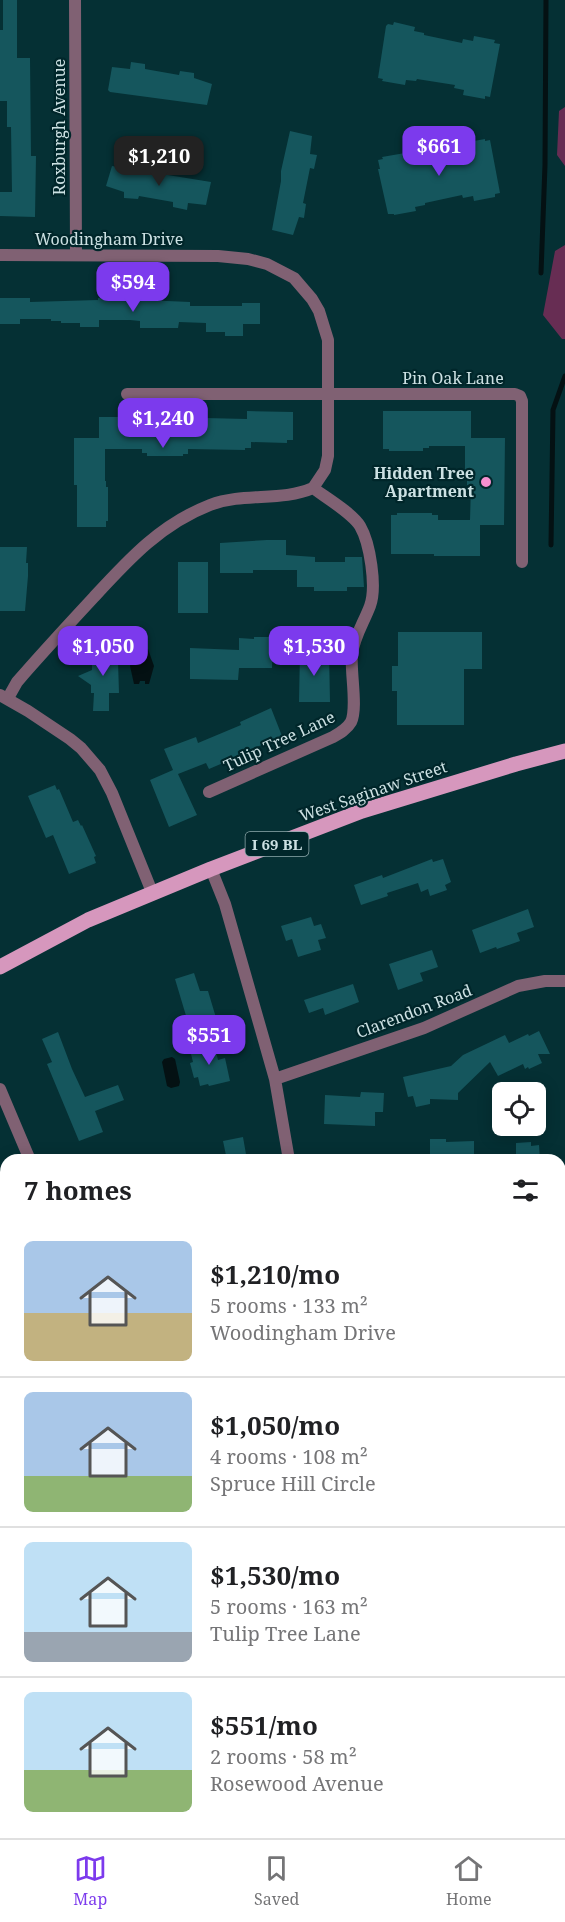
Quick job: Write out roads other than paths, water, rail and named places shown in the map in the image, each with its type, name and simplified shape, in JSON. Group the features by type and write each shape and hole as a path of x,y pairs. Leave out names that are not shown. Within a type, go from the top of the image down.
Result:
{"main road":[{"name":"West Saginaw Street","path":"0,967 88,920 211,868 362,812 565,751"}],"street":[{"name":"Roxburgh Avenue","path":"75,0 76,255"},
{"name":"Woodingham Drive","path":"0,255 218,256 248,259 267,264 294,278 319,311 328,340 328,456 325,470 313,488"},
{"path":"127,394 328,395"},
{"name":"Pin Oak Lane","path":"328,395 515,394 520,396 522,401 522,562"},
{"path":"152,892 112,793 100,770 81,748 4,697 146,542 171,524 212,504 247,496 300,494 313,488"},
{"name":"Tulip Tree Lane","path":"209,792 333,737 346,729 352,720 352,653 357,633 372,597 372,568 359,525 313,488"},
{"path":"211,868 223,898 275,1079 288,1154"},
{"name":"Clarendon Road","path":"275,1079 424,1028 518,986 545,981 565,981"},
{"path":"0,1089 27,1154"}],"waterway":[{"path":"541,273 545,165 546,0"},
{"path":"551,545 553,410 565,376"}],"place":[{"name":"Hidden Tree Apartment","path":"486,482"}]}
